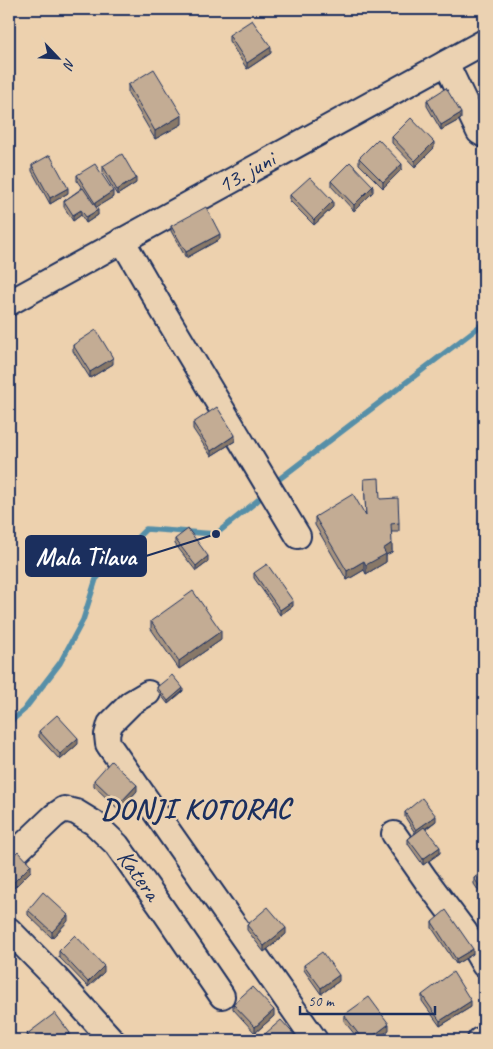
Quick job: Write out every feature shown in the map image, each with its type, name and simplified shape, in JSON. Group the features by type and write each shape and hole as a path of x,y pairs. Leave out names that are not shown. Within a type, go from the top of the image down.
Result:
{"street":[{"name":"13. juni","path":"9,303 484,42"},
{"path":"446,63 479,132 484,135"},
{"path":"122,240 298,536"},
{"path":"148,693 131,703 110,724 107,736 108,744 315,1040"},
{"name":"Katera","path":"9,859 54,816 64,809 76,812 94,823 117,845 222,996"},
{"path":"394,834 465,932 484,964"},
{"path":"9,930 112,1040"},
{"path":"480,1040 484,1039"}],"building":[{"path":"252,20 271,47 247,63 229,35"},
{"path":"154,69 182,115 155,131 128,85"},
{"path":"446,88 461,113 441,125 427,100"},
{"path":"411,118 434,142 415,161 392,137"},
{"path":"378,139 402,164 383,182 359,158"},
{"path":"122,154 136,178 117,190 103,166"},
{"path":"50,155 68,188 50,198 32,165"},
{"path":"350,162 373,186 354,205 331,181"},
{"path":"95,164 113,191 95,203 77,175"},
{"path":"310,177 333,201 314,220 290,195"},
{"path":"83,188 98,210 86,217 81,210 73,215 64,201"},
{"path":"206,207 220,234 186,252 171,226"},
{"path":"96,330 113,358 90,372 73,345"},
{"path":"217,407 235,435 211,451 193,423"},
{"path":"379,478 380,499 398,498 399,523 391,524 392,543 383,549 386,554 366,565 364,561 347,571 315,517 353,494 366,516 364,479"},
{"path":"188,529 208,556 196,566 175,539"},
{"path":"267,564 293,601 280,610 254,573"},
{"path":"193,591 221,631 179,661 151,621"},
{"path":"172,675 183,688 168,701 157,687"},
{"path":"57,715 78,738 60,754 39,731"},
{"path":"111,761 137,785 119,804 94,780"},
{"path":"422,798 436,816 416,830 405,812"},
{"path":"424,827 440,847 423,859 408,839"},
{"path":"18,851 31,865 9,887 9,860"},
{"path":"484,871 484,893 474,878"},
{"path":"43,892 68,915 52,932 28,910"},
{"path":"268,907 286,928 264,946 247,925"},
{"path":"446,910 473,949 456,959 432,922"},
{"path":"75,935 104,966 88,982 59,951"},
{"path":"322,952 339,975 321,988 304,965"},
{"path":"453,972 471,1001 440,1021 422,995"},
{"path":"252,987 274,1010 255,1027 233,1004"},
{"path":"369,997 389,1024 368,1040 363,1040 344,1015"},
{"path":"55,1013 70,1033 60,1040 32,1040 27,1034"},
{"path":"281,1020 299,1040 258,1040"}],"waterway":[{"path":"273,485 484,323"},
{"path":"9,723 24,710 60,663 83,620 96,579 146,529 216,534 265,493"}],"place":[{"name":"Mala Tilava","path":"216,534"}],"district":[{"name":"DONJI KOTORAC","path":"196,808"}]}
